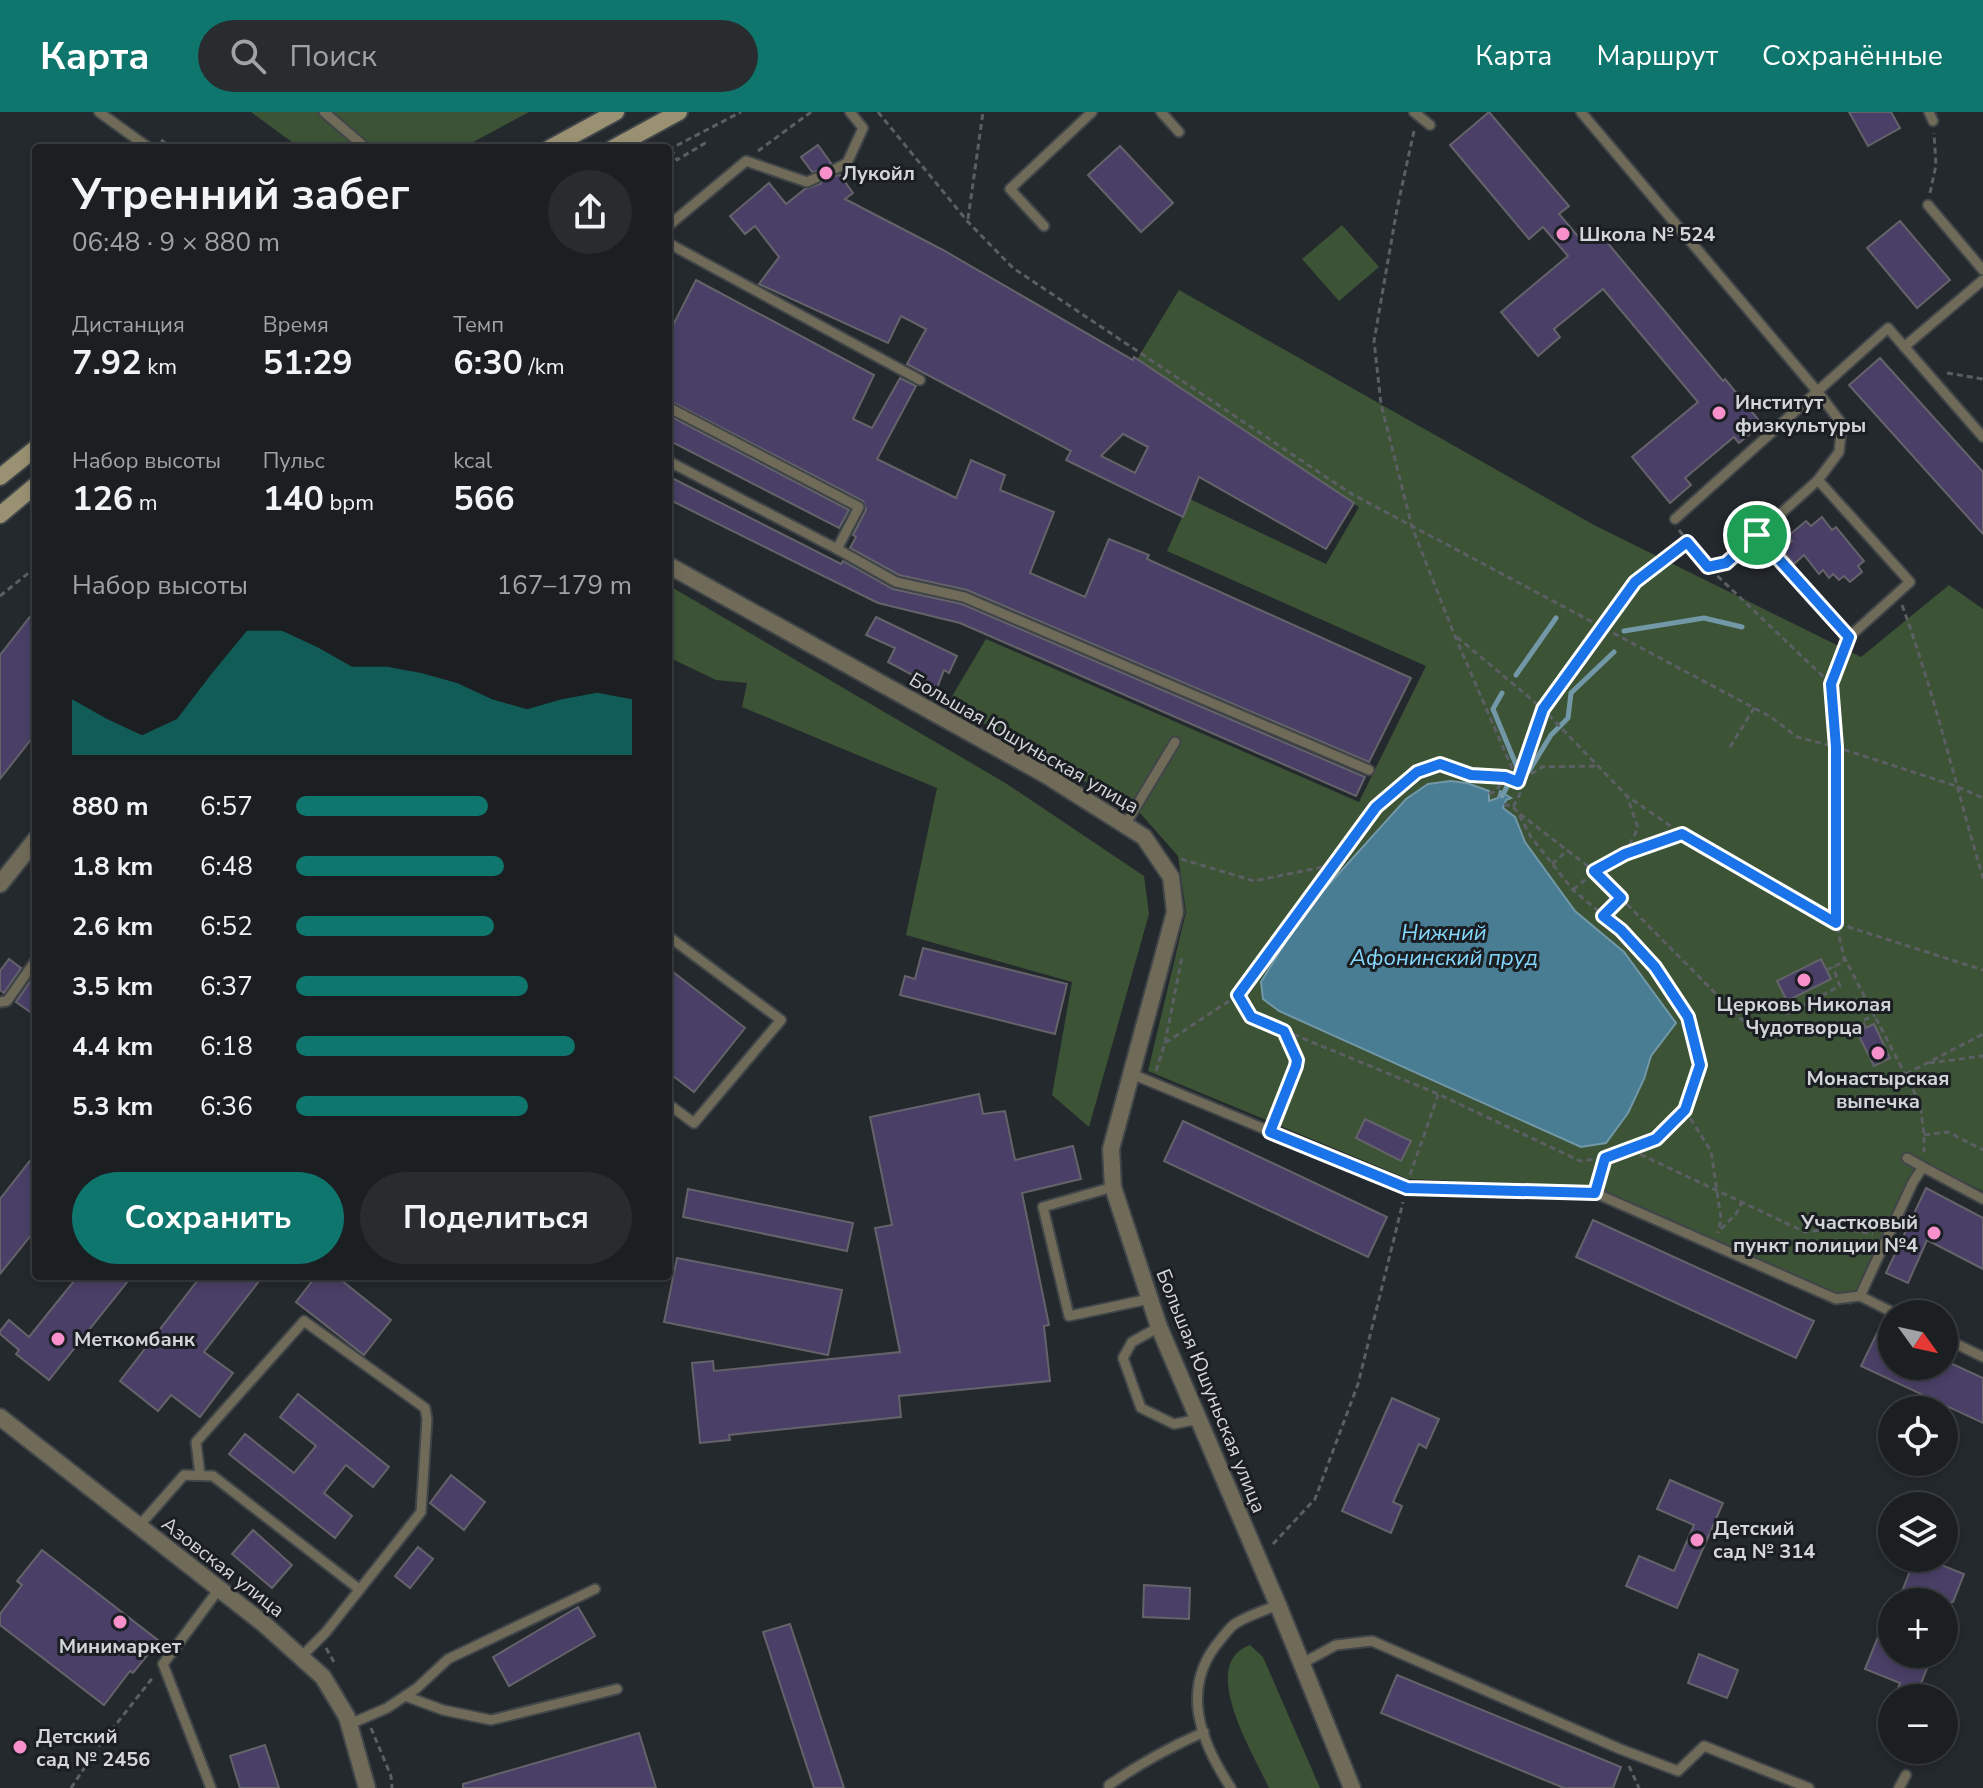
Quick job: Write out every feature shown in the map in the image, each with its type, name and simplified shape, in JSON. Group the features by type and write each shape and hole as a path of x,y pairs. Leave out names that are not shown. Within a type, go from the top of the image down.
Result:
{"main road":[{"path":"557,144 616,112"},
{"path":"620,144 679,112"},
{"path":"0,477 32,451"},
{"path":"0,515 32,488"}],"street":[{"name":"Большая Юшуньская улица","path":"672,567 1046,775 1144,837 1171,877 1175,912 1111,1149 1113,1187 1159,1327 1278,1605 1352,1788"},
{"path":"0,884 32,851"},
{"name":"Азовская улица","path":"0,1417 219,1589 323,1677 350,1724 367,1788"}],"lane":[{"path":"99,112 143,144"},
{"path":"324,112 361,144"},
{"path":"835,169 847,163 863,128 850,112"},
{"path":"1044,226 1010,189 1092,112"},
{"path":"1161,112 1179,132"},
{"path":"1581,112 1842,424 1839,452 1818,480 1757,535 1849,637 1910,582 1818,480"},
{"path":"1416,114 1430,125"},
{"path":"672,223 746,161 807,182 816,178"},
{"path":"1928,205 1983,270"},
{"path":"672,245 920,380"},
{"path":"1904,347 1983,280"},
{"path":"1675,519 1888,328 1983,437"},
{"path":"672,409 859,507 837,549"},
{"path":"672,463 896,582 964,597 1369,770"},
{"path":"1125,825 1175,742"},
{"path":"672,939 781,1020 694,1123 672,1107"},
{"path":"0,1002 7,1001 32,966"},
{"path":"1132,1074 1407,1188 1595,1193 1836,1299 1860,1296 1878,1305"},
{"path":"1907,1158 1983,1199"},
{"path":"1860,1296 1913,1182 1923,1167"},
{"path":"1113,1187 1043,1207 1069,1316 1149,1299"},
{"path":"200,1475 196,1442 304,1321 425,1408 427,1419 421,1512 326,1632 301,1657"},
{"path":"1159,1327 1132,1342 1123,1358 1141,1408 1174,1424 1199,1419"},
{"path":"1958,1345 1983,1357"},
{"path":"139,1526 184,1475 213,1476 359,1589"},
{"path":"211,1788 163,1664 219,1589"},
{"path":"350,1724 387,1708 448,1659 595,1589"},
{"path":"1231,1788 1204,1732 1196,1707 1198,1681 1209,1652 1235,1623 1278,1605"},
{"path":"1301,1664 1336,1645 1372,1641 1620,1749 1678,1771 1704,1746 1809,1788"},
{"path":"405,1696 443,1710 491,1720 617,1689"},
{"path":"1109,1788 1138,1765 1204,1732"},
{"path":"1899,1788 1906,1775"}],"path":[{"path":"672,148 741,112"},
{"path":"746,161 811,112"},
{"path":"878,112 968,222 1013,268 1350,493 1771,717 1797,737 1956,786 1983,798"},
{"path":"968,222 983,112"},
{"path":"1416,114 1374,341 1381,404 1412,527 1518,782 1520,794 1513,807"},
{"path":"1928,205 1936,165 1931,116"},
{"path":"672,154 677,160 707,142"},
{"path":"1923,369 1983,379"},
{"path":"1708,567 1726,563 1757,535"},
{"path":"1518,782 1543,709 1635,582 1687,542 1708,567 1831,684"},
{"path":"0,596 32,570"},
{"path":"1898,593 1939,713 1983,878"},
{"path":"1454,634 1543,709 1627,796 1682,834 1836,923 1983,970"},
{"path":"1849,637 1831,684 1836,747 1836,923 1844,957 1920,1103 1924,1135 1923,1167"},
{"path":"1730,747 1754,708"},
{"path":"1152,1083 1165,1043 1238,995 1376,807 1417,772 1440,764 1471,775 1505,777 1518,782"},
{"path":"1521,775 1533,773 1542,767 1598,766"},
{"path":"1489,794 1496,791 1505,777"},
{"path":"1625,854 1638,828 1627,796"},
{"path":"1504,804 1513,807 1594,871 1756,1034"},
{"path":"1238,995 1251,1017 1438,1094 1580,1161 1605,1158 1656,1139 1685,1110 1700,1065 1688,1017 1655,967 1621,930 1573,890 1531,837 1517,811"},
{"path":"1573,890 1594,871 1625,854 1682,834"},
{"path":"1552,864 1568,850"},
{"path":"1175,857 1254,881 1332,865"},
{"path":"1603,916 1621,898"},
{"path":"1826,970 1844,962 1844,957"},
{"path":"1786,1014 1840,986 1833,967"},
{"path":"1866,1028 1862,1021 1875,1015"},
{"path":"1270,1132 1297,1063 1284,1031"},
{"path":"1906,1074 1983,1034"},
{"path":"1925,1064 1983,1056"},
{"path":"1273,1544 1315,1499 1358,1384 1412,1162 1438,1094"},
{"path":"1685,1110 1711,1151 1721,1218 1715,1239"},
{"path":"1924,1135 1948,1132 1983,1150"},
{"path":"1631,1150 1805,1232 1850,1229 1875,1235"},
{"path":"1595,1193 1605,1158"},
{"path":"1718,1232 1736,1214 1742,1202"},
{"path":"71,1788 99,1746 163,1664"}],"green space":[{"path":"251,112 529,112 469,144 295,144"},
{"path":"1342,225 1379,267 1339,301 1302,259"},
{"path":"1179,290 1594,525 1861,657 1949,585 1983,609 1983,1191 1918,1160 1851,1305 1586,1186 1408,1179 1148,1071 1186,912 1178,856 1140,813 948,703 986,639 1359,802 1426,666 1167,551 1190,499 1326,564 1359,507 1136,361"},
{"path":"672,587 1007,784 1144,876 1149,914 1089,1127 1052,1095 1072,982 906,935 937,788 742,707 747,683 716,680 672,659"},
{"path":"1250,1645 1263,1657 1320,1788 1269,1788 1252,1754 1234,1711 1228,1671 1235,1655"}],"water":[{"name":"Нижний Афонинский пруд","path":"1450,781 1489,791 1489,801 1498,798 1500,791 1511,798 1506,800 1503,808 1515,817 1525,842 1575,911 1624,952 1676,1023 1651,1056 1628,1113 1606,1143 1581,1147 1279,1011 1263,999 1261,982 1304,912 1406,799 1428,784"}],"building":[{"name":"Школа № 524","path":"1489,112 1569,206 1559,214 1582,241 1596,229 1762,424 1739,443 1734,437 1685,478 1691,485 1670,503 1632,457 1698,402 1603,289 1554,329 1560,337 1538,356 1501,312 1568,256 1543,227 1529,239 1450,145"},
{"path":"1849,112 1891,112 1900,128 1868,146"},
{"path":"818,145 831,163 829,173 840,175 853,193 845,199 943,250 1133,360 1134,357 1354,503 1326,549 1199,477 1183,517 1066,460 1071,451 907,364 926,329 901,316 888,343 759,284 779,257 755,226 745,234 730,216 769,183 786,204 805,189 820,184 822,174 812,172 801,157","holes":["1123,434 1148,447 1135,473 1101,456"]},
{"path":"1120,146 1173,203 1141,232 1088,175"},
{"path":"1900,221 1950,280 1917,308 1867,248"},
{"path":"696,280 874,375 853,419 872,428 900,378 916,386 877,459 956,498 971,460 1005,475 1000,490 1054,512 1030,573 1085,597 1109,539 1411,678 1369,762 967,590 899,575 850,548 866,510 863,501 672,402 672,327"},
{"path":"1880,358 1983,472 1983,534 1849,385"},
{"path":"672,417 849,510 839,528 672,442"},
{"path":"672,478 841,564 843,561 893,589 962,604 1365,777 1356,796 960,623 878,603 672,501"},
{"path":"1822,517 1832,530 1836,527 1864,561 1858,566 1862,572 1850,582 1844,576 1839,580 1833,574 1829,578 1823,570 1819,574 1804,555 1794,564 1782,549 1792,541 1788,536 1806,521 1811,526"},
{"path":"32,614 32,738 0,779 0,655"},
{"path":"876,617 957,656 949,673 944,670 937,688 888,662 895,648 866,635"},
{"path":"923,948 1067,984 1055,1034 900,995 905,976 915,979"},
{"path":"9,959 21,968 4,993 0,990 0,971"},
{"name":"Церковь Николая Чудотворца","path":"1821,959 1831,979 1787,1001 1777,981"},
{"path":"672,971 745,1028 694,1092 672,1075"},
{"path":"32,979 32,1013 16,1002"},
{"path":"1874,1024 1890,1058 1874,1066 1857,1032"},
{"path":"979,1094 983,1114 1005,1111 1015,1160 1073,1146 1081,1179 1022,1193 1049,1325 1044,1326 1050,1381 899,1396 901,1417 729,1435 730,1440 700,1443 692,1363 713,1361 714,1371 900,1352 875,1228 892,1225 870,1117"},
{"path":"1365,1119 1411,1141 1401,1161 1356,1138"},
{"path":"1183,1121 1387,1217 1368,1257 1164,1161"},
{"path":"32,1158 32,1234 0,1274 0,1199"},
{"path":"1926,1188 1983,1218 1983,1269 1927,1240 1908,1283 1886,1273"},
{"path":"688,1189 853,1223 847,1251 683,1217"},
{"path":"1593,1220 1814,1321 1796,1358 1576,1257"},
{"path":"677,1258 842,1290 828,1355 664,1322"},
{"path":"75,1280 129,1280 49,1380 16,1354 19,1350 0,1331 9,1320 29,1337"},
{"path":"198,1280 260,1280 204,1352 233,1373 200,1417 171,1395 158,1411 120,1381"},
{"path":"313,1280 341,1280 391,1320 364,1355 296,1302"},
{"path":"1878,1331 1878,1374 1861,1366"},
{"path":"1958,1366 1983,1378 1983,1423 1958,1411 1958,1396 1925,1396 1891,1380 1958,1380"},
{"path":"298,1394 389,1467 373,1487 346,1465 324,1493 352,1516 335,1538 229,1454 245,1434 294,1473 316,1446 280,1417"},
{"path":"1392,1398 1439,1419 1426,1448 1419,1444 1393,1502 1402,1506 1391,1533 1342,1511"},
{"path":"451,1475 485,1502 464,1530 430,1503"},
{"name":"Детский сад № 314","path":"1670,1480 1723,1503 1677,1608 1626,1586 1639,1556 1674,1571 1694,1525 1657,1509"},
{"path":"253,1530 292,1565 272,1588 232,1554"},
{"path":"418,1547 433,1559 410,1588 395,1576"},
{"path":"42,1550 159,1641 133,1673 130,1671 104,1705 0,1625 0,1614 22,1585 17,1581"},
{"path":"1910,1572 1964,1574 1958,1589 1903,1588"},
{"path":"1144,1585 1190,1588 1189,1619 1143,1617"},
{"path":"578,1607 595,1636 509,1686 493,1657"},
{"path":"790,1624 844,1788 814,1788 763,1632"},
{"path":"1878,1637 1878,1668 1927,1668 1921,1684 1900,1684 1865,1669"},
{"path":"1699,1654 1738,1670 1727,1698 1688,1683"},
{"path":"1397,1675 1621,1767 1613,1788 1564,1788 1381,1713"},
{"path":"639,1733 656,1788 463,1788 463,1784"},
{"path":"265,1745 279,1788 240,1788 230,1756"}],"waterway":[{"path":"1516,675 1556,618"},
{"path":"1624,631 1704,618 1742,627"},
{"path":"1529,771 1551,735 1568,718 1571,693 1614,652"},
{"path":"1502,693 1493,709 1517,767"},
{"path":"1502,796 1509,783"}],"place":[{"name":"Лукойл","path":"826,173"},
{"name":"Школа № 524","path":"1563,234"},
{"name":"Институт физкультуры","path":"1719,413"},
{"name":"Церковь Николая Чудотворца","path":"1804,980"},
{"name":"Монастырская выпечка","path":"1878,1053"},
{"name":"Участковый пункт полиции №4","path":"1934,1233"},
{"name":"Меткомбанк","path":"58,1339"},
{"name":"Детский сад № 314","path":"1697,1540"},
{"name":"Минимаркет","path":"120,1622"},
{"name":"Детский сад № 2456","path":"20,1747"}],"route":[{"path":"1757,535 1849,637 1831,684 1836,747 1836,923 1682,834 1625,854 1594,871 1621,898 1603,916 1621,930 1655,967 1688,1017 1700,1065 1685,1110 1656,1139 1605,1158 1595,1193 1407,1188 1270,1132 1297,1060 1284,1031 1251,1017 1238,995 1376,807 1417,772 1440,764 1471,775 1505,777 1518,782 1543,709 1635,582 1687,542 1708,567 1726,563 1757,535"}]}
